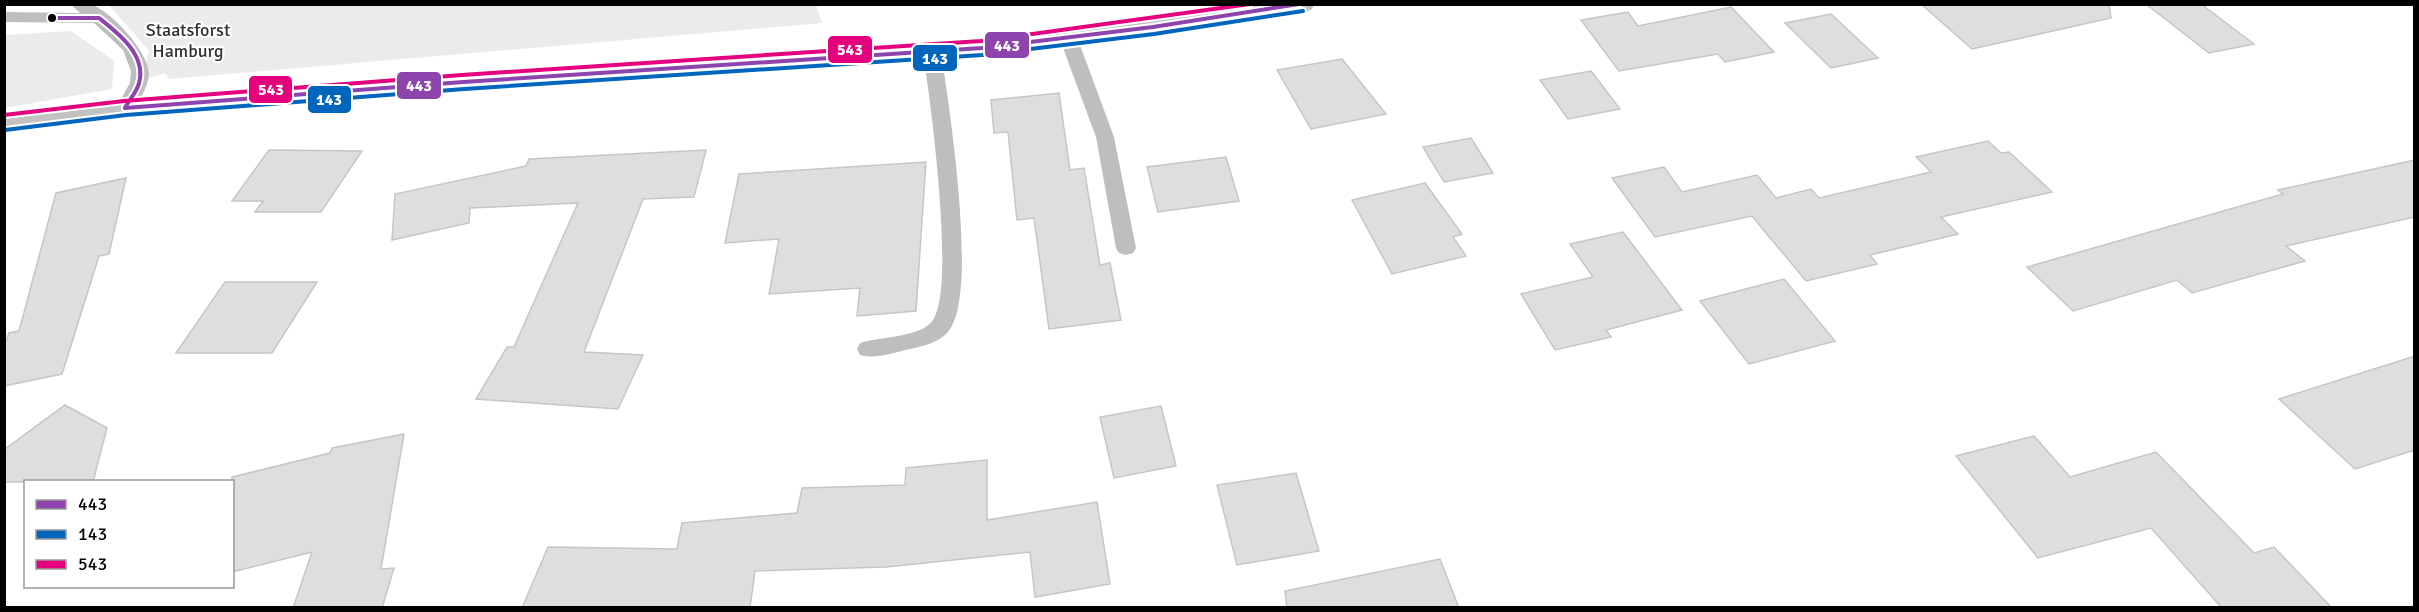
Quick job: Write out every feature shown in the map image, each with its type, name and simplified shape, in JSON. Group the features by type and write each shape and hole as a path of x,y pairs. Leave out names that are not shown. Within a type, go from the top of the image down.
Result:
{"main road":[{"path":"4,123 125,108 463,82 932,52 1153,27 1302,4"}],"lane":[{"path":"78,4 117,32 135,55 139,81 125,108"},
{"path":"4,17 99,18"},
{"path":"1068,37 1105,137 1126,248"},
{"path":"868,349 931,335 944,322 953,281 945,159 932,52"}],"green space":[{"name":"Staatsforst Hamburg","path":"816,4 822,23 169,79 165,73 139,81 149,51 109,5"},
{"name":"Staatsforst Hamburg","path":"71,31 114,61 112,89 5,108 5,35"}],"building":[{"path":"1921,4 2109,4 2111,18 1972,49"},
{"path":"2146,4 2201,4 2254,44 2209,53"},
{"path":"1731,7 1774,52 1725,62 1718,54 1619,71 1581,20 1628,12 1638,26"},
{"path":"1831,14 1878,58 1831,68 1785,23"},
{"path":"1342,59 1386,114 1311,129 1277,70"},
{"path":"1591,71 1620,109 1568,119 1540,80"},
{"path":"1059,93 1070,170 1084,168 1100,265 1110,263 1121,320 1049,329 1034,218 1017,220 1008,132 994,133 991,100"},
{"path":"1471,138 1493,173 1444,182 1423,147"},
{"path":"1988,141 2001,153 2009,152 2052,192 1941,217 1958,234 1870,255 1877,264 1806,281 1752,216 1655,237 1612,178 1664,167 1682,192 1757,175 1776,198 1811,189 1819,198 1931,172 1916,157"},
{"path":"269,150 362,151 321,212 255,212 263,201 232,201"},
{"path":"706,150 694,197 643,199 584,352 643,355 618,409 476,399 507,347 514,347 578,203 470,208 469,223 392,240 395,194 526,166 529,159"},
{"path":"1226,157 1239,201 1158,212 1147,167"},
{"path":"2415,160 2415,217 2286,246 2305,261 2192,293 2177,280 2073,311 2027,267 2283,194 2278,190"},
{"path":"926,162 916,311 857,316 860,288 769,294 779,239 725,243 739,174"},
{"path":"126,178 109,254 99,256 62,374 4,386 4,347 9,333 19,331 56,193"},
{"path":"1425,183 1462,234 1453,237 1466,256 1392,274 1352,200"},
{"path":"1623,232 1682,310 1606,330 1611,337 1555,350 1521,294 1593,277 1570,244"},
{"path":"1784,279 1835,341 1749,364 1700,301"},
{"path":"225,282 317,282 272,353 176,353"},
{"path":"2415,356 2415,450 2355,469 2279,399"},
{"path":"65,405 107,428 94,480 4,482 4,450"},
{"path":"1161,406 1176,466 1114,478 1100,417"},
{"path":"404,434 381,569 394,568 382,608 293,608 312,552 234,572 234,480 232,477 330,453 332,448"},
{"path":"2034,436 2070,477 2156,452 2254,553 2274,547 2332,608 2222,608 2151,528 2038,558 1956,456"},
{"path":"987,460 987,520 1097,502 1110,584 1035,597 1030,552 886,567 755,571 750,608 522,608 548,547 677,549 682,523 797,513 802,488 905,485 906,468"},
{"path":"1296,473 1319,551 1237,565 1217,485"},
{"path":"1440,559 1459,608 1287,608 1285,591"}],"transit line":[{"name":"543","path":"4,115 124,101 462,75 981,41 1250,4"},
{"name":"443","path":"125,108 463,82 982,48 1153,27 1299,4"},
{"name":"143","path":"5,130 126,115 464,89 982,55 1154,34 1303,11"},
{"name":"443","path":"52,18 99,18 129,46 139,63 140,73 138,86 125,108"}]}
